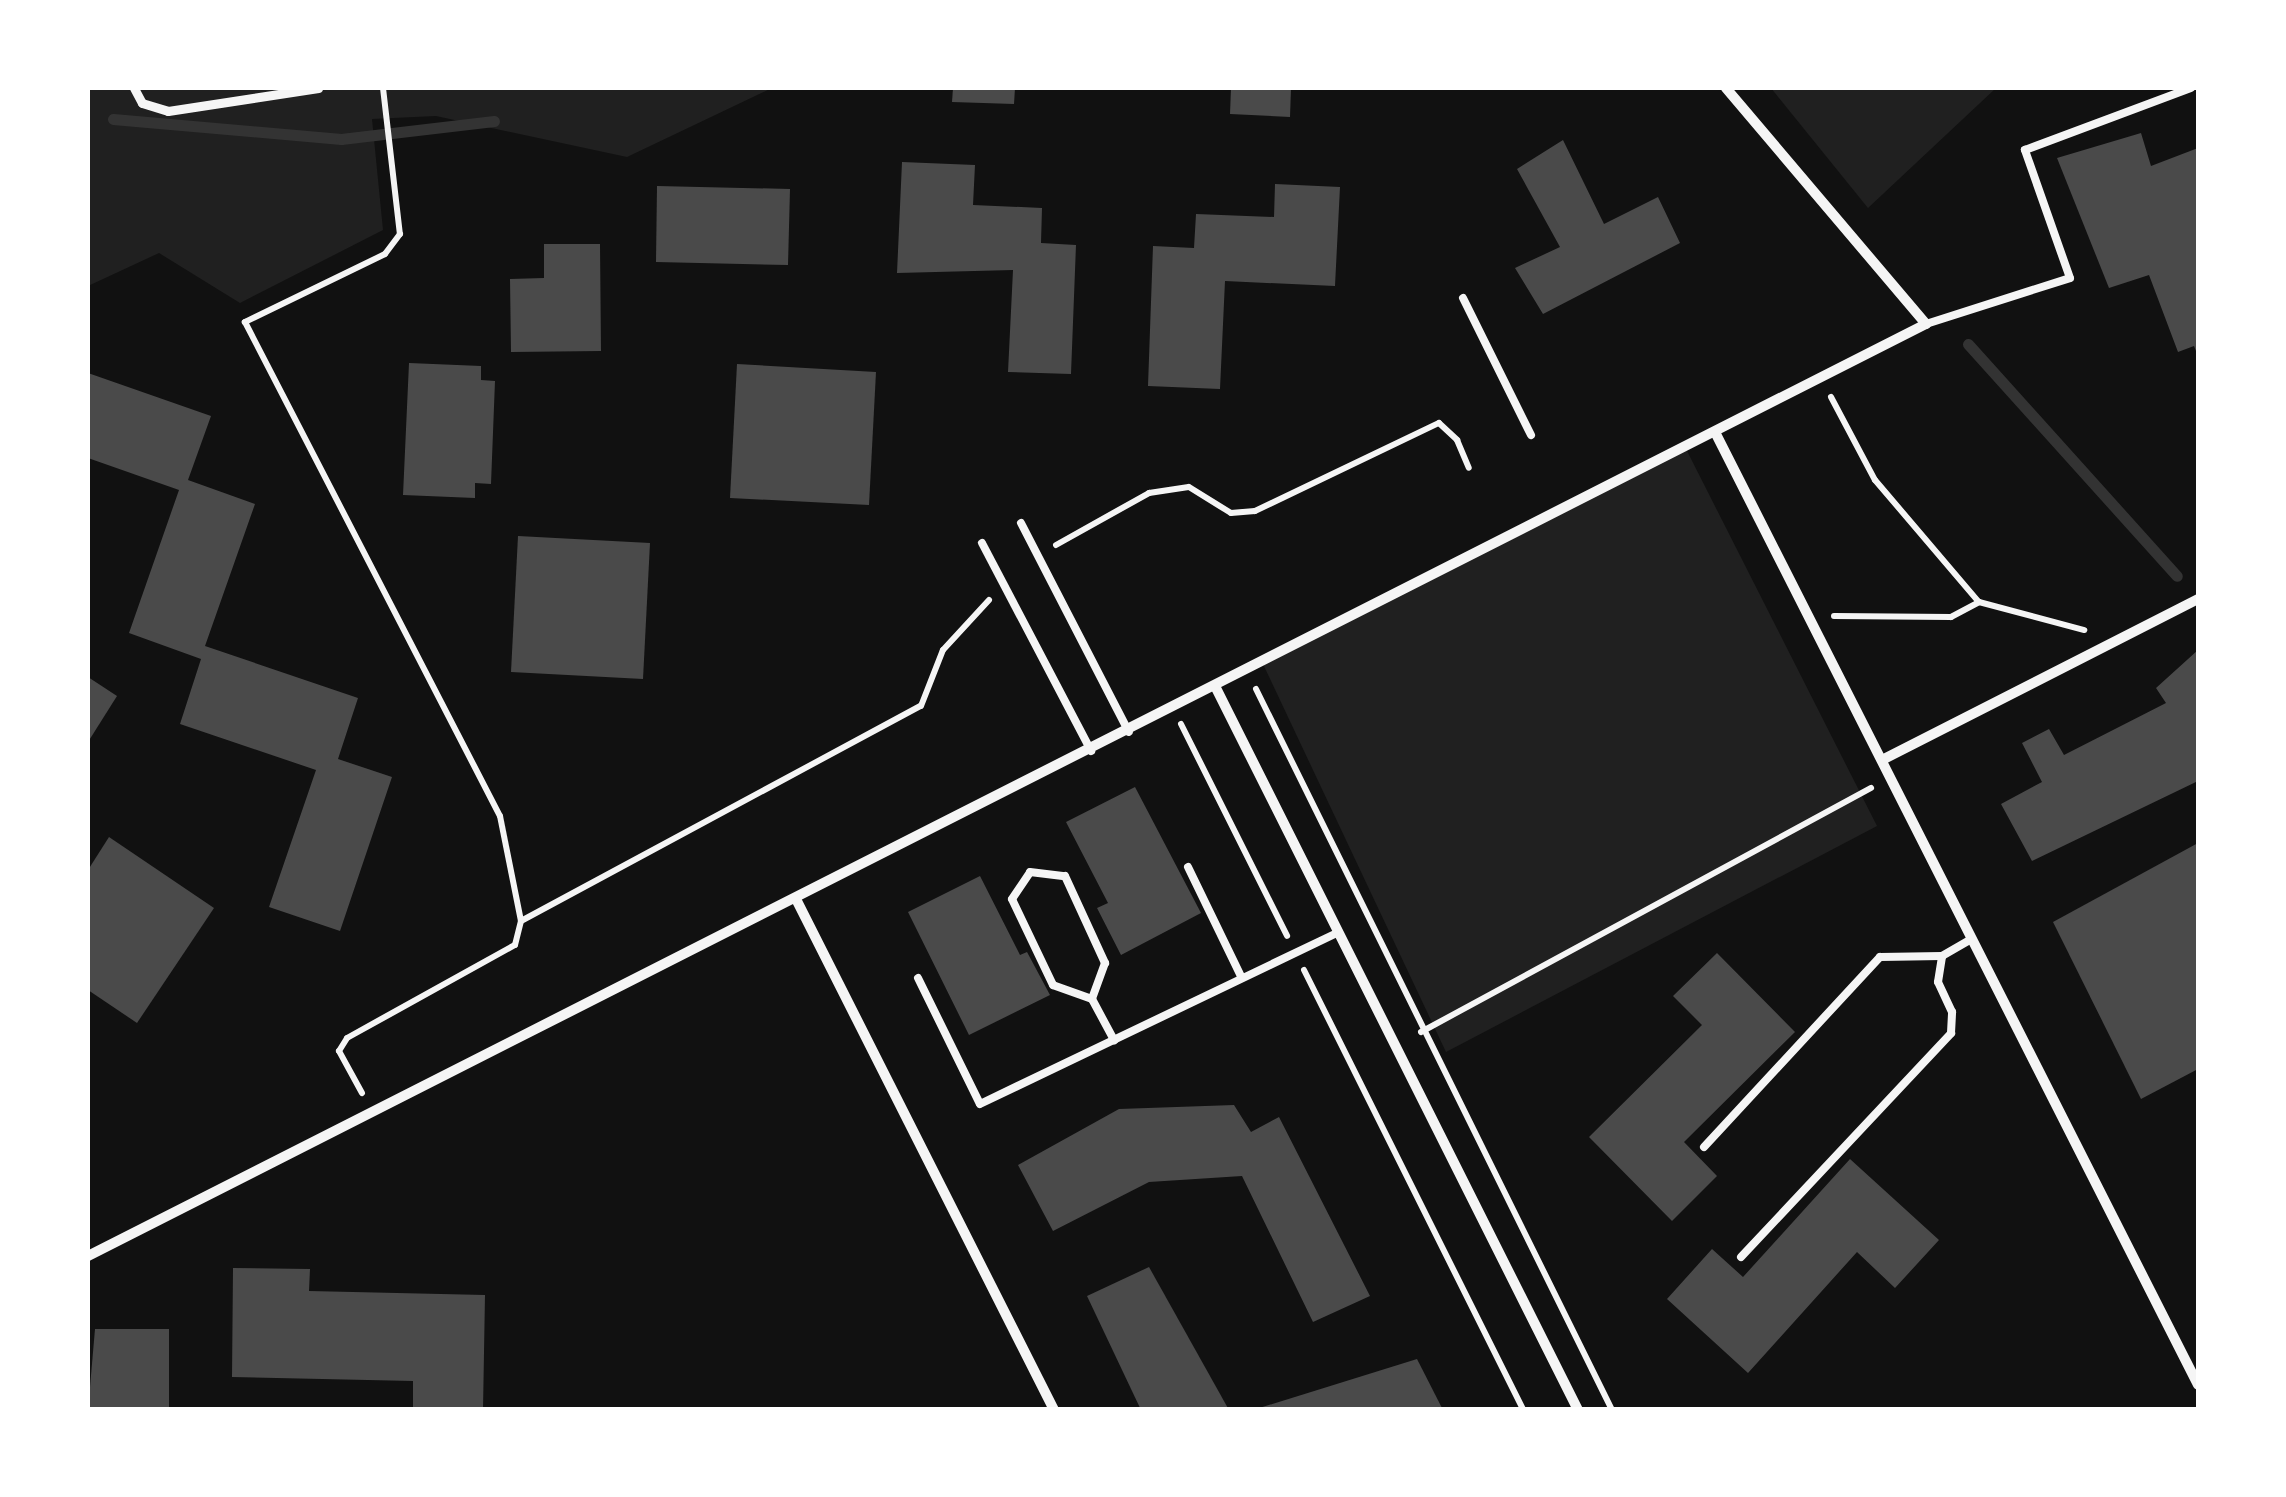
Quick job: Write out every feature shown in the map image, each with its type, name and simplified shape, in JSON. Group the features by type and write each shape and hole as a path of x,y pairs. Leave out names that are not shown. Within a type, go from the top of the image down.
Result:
{"street":[{"path":"134,88 142,103 168,111 318,88"},
{"path":"88,1256 1130,732 1926,324 1726,88"},
{"path":"1716,434 2198,1385"},
{"path":"1882,760 2198,599"},
{"path":"1216,688 1335,934 1578,1410"},
{"path":"796,899 1054,1410"}],"lane":[{"path":"1926,324 2070,278 2025,150 2192,88"},
{"path":"1462,298 1531,435"},
{"path":"1021,523 1130,732"},
{"path":"982,543 1091,751"},
{"path":"1188,867 1242,978"},
{"path":"1092,999 1105,963 1065,876 1030,872 1012,899 1054,986 1092,999 1114,1040"},
{"path":"918,978 980,1104 1335,934"},
{"path":"1704,1148 1880,957 1942,956 1972,939"},
{"path":"1741,1257 1952,1032 1952,1012 1938,982 1942,956"}],"path":[{"path":"372,1112 339,1051 347,1038 515,945 522,921 500,816 244,322 385,254 400,234 382,88"},
{"path":"1821,379 1874,480 1979,602 2087,631 2096,652"},
{"path":"1039,558 1148,493 1189,488 1231,513 1254,511 1439,423 1457,440 1469,468"},
{"path":"522,921 921,706 944,650 1004,583"},
{"path":"1808,616 1951,617 1979,602"},
{"path":"1248,672 1421,1032 1612,1410"},
{"path":"1174,709 1523,1410"},
{"path":"1421,1032 1890,778"}],"shaded area":[{"path":"88,88 772,88 627,157 436,116 372,119 383,230 240,303 159,253 88,286"},
{"path":"1771,88 1996,88 1868,208"},
{"path":"1686,449 1877,826 1446,1052 1263,664"}],"building":[{"path":"953,88 1015,88 1014,104 952,102"},
{"path":"1231,88 1291,88 1290,117 1230,114"},
{"path":"2141,133 2151,166 2198,148 2198,356 2194,346 2178,352 2149,275 2109,288 2057,158"},
{"path":"1563,140 1604,224 1658,197 1680,243 1543,314 1515,268 1560,247 1517,169"},
{"path":"902,162 975,165 973,205 1042,208 1041,243 1076,245 1071,374 1008,372 1013,270 897,273"},
{"path":"1275,184 1340,187 1335,286 1225,281 1220,389 1148,386 1153,246 1194,248 1196,214 1274,217"},
{"path":"657,186 790,189 788,265 656,262"},
{"path":"544,244 600,244 601,351 511,352 510,279 544,278"},
{"path":"409,363 481,366 481,380 495,381 491,484 475,483 475,498 403,495"},
{"path":"737,364 876,372 869,505 730,498"},
{"path":"88,373 211,416 188,480 255,504 205,646 358,698 338,759 392,777 340,931 269,907 316,770 180,724 201,659 129,633 179,490 88,458"},
{"path":"518,536 650,543 643,679 511,672"},
{"path":"2198,650 2198,781 2032,861 2001,804 2042,782 2022,743 2049,729 2064,755 2166,703 2156,688"},
{"path":"88,677 117,696 88,742"},
{"path":"1135,787 1201,913 1121,955 1097,908 1108,903 1066,822"},
{"path":"109,837 214,908 137,1023 88,990 88,870"},
{"path":"2198,843 2198,1069 2141,1099 2053,922"},
{"path":"980,876 1020,955 1027,952 1050,995 969,1035 908,912"},
{"path":"1717,953 1795,1032 1684,1142 1717,1176 1672,1221 1589,1137 1702,1025 1673,996"},
{"path":"1234,1105 1251,1132 1279,1117 1370,1296 1313,1322 1242,1176 1149,1182 1053,1231 1018,1165 1119,1109"},
{"path":"1850,1159 1939,1240 1895,1288 1857,1252 1748,1373 1667,1299 1712,1249 1743,1277"},
{"path":"1149,1267 1229,1410 1141,1410 1087,1296"},
{"path":"233,1268 310,1269 309,1291 485,1295 483,1410 413,1410 413,1381 232,1377"},
{"path":"95,1329 169,1329 169,1410 88,1410"},
{"path":"1417,1359 1443,1410 1256,1410 1256,1409"}],"waterway":[{"path":"113,119 341,139 494,121"},
{"path":"1968,344 2177,576"}]}
